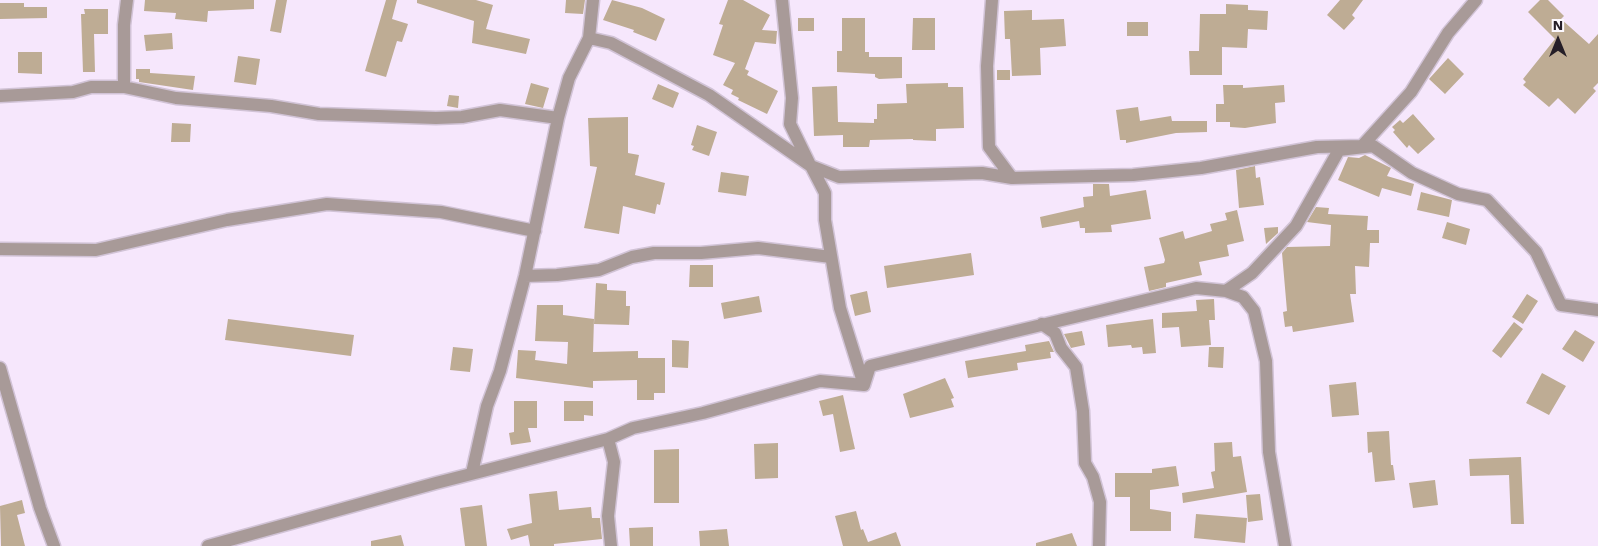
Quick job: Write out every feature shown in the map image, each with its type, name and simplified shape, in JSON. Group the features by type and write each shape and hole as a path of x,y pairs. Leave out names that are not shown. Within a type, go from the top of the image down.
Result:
{"street":[{"path":"124,87 124,25 127,0"},
{"path":"472,474 487,406 500,371 525,276 558,118 570,78 589,38 593,0"},
{"path":"782,0 792,98 790,124 825,193 825,220 840,308 864,385"},
{"path":"992,0 987,66 989,147 1012,178"},
{"path":"1226,291 1252,273 1296,226 1339,150 1362,146 1412,92 1448,33 1476,0"},
{"path":"589,38 611,43 708,95 810,166 839,177 982,173 1012,178 1133,175 1201,168 1317,147 1373,146 1412,173 1458,194 1487,200 1536,252 1561,305 1598,310"},
{"path":"0,96 73,92 91,87 124,87 176,98 271,106 319,114 436,118 462,117 500,110 521,111 558,118"},
{"path":"0,249 96,250 227,220 328,204 441,212 535,231"},
{"path":"525,276 599,270 632,257 654,254 702,254 758,248 831,257"},
{"path":"864,385 870,366 1196,288 1226,291 1244,297 1250,304 1260,331 1266,360 1269,452 1285,546"},
{"path":"1042,324 1055,333 1061,348 1076,367 1083,411 1085,463 1093,478 1100,502 1099,546"},
{"path":"0,368 6,411 54,546"},
{"path":"208,546 608,438 633,428 703,413 820,381 864,385"},
{"path":"608,438 614,462 608,516 611,546"}],"building":[{"path":"145,0 254,0 254,9 208,11 207,22 175,19 176,13 144,11"},
{"path":"276,0 287,0 281,33 270,31"},
{"path":"386,0 397,0 392,19 408,24 402,42 397,41 386,77 365,71"},
{"path":"417,0 476,0 493,5 486,29 530,39 526,54 472,43 474,21 417,3"},
{"path":"566,0 585,0 583,14 565,13"},
{"path":"612,0 642,8 665,19 656,41 633,32 634,30 603,20"},
{"path":"728,0 743,0 770,15 762,30 777,31 776,44 755,42 745,69 749,71 747,75 778,91 767,114 738,100 739,98 731,94 733,90 723,85 735,63 713,55 723,25 719,24"},
{"path":"1340,0 1363,0 1352,15 1355,18 1344,30 1327,15"},
{"path":"1540,0 1548,0 1564,16 1561,19 1589,44 1598,34 1598,83 1593,88 1596,91 1575,114 1558,98 1549,107 1523,85 1526,82 1523,79 1555,39 1528,12"},
{"path":"0,3 24,3 24,7 47,7 47,18 0,19"},
{"path":"1226,4 1248,5 1248,10 1268,11 1267,30 1248,29 1247,48 1222,47 1222,75 1190,75 1189,51 1199,51 1200,14 1226,14"},
{"path":"84,9 108,9 108,34 94,34 95,72 83,72 81,14 85,14"},
{"path":"1032,10 1032,20 1064,19 1066,46 1040,48 1041,75 1012,76 1010,39 1005,39 1004,11"},
{"path":"798,18 814,18 814,31 798,31"},
{"path":"842,18 865,18 865,52 869,52 869,57 902,57 902,78 879,79 875,77 875,74 837,72 837,51 842,51"},
{"path":"913,18 935,18 935,50 912,50"},
{"path":"1127,22 1148,22 1148,36 1127,36"},
{"path":"172,33 173,49 146,51 144,35"},
{"path":"18,52 42,52 42,74 18,73"},
{"path":"238,56 260,59 256,85 234,82"},
{"path":"1448,58 1464,74 1445,94 1429,79"},
{"path":"136,69 150,69 150,73 195,76 193,90 139,82 139,79 136,79"},
{"path":"997,70 1010,70 1010,80 997,80"},
{"path":"531,83 549,88 543,108 525,104"},
{"path":"948,83 948,87 963,87 964,128 936,129 936,141 913,139 870,140 869,147 843,147 843,135 814,136 812,87 837,86 838,122 874,123 874,119 877,119 877,104 907,103 906,84"},
{"path":"658,84 679,93 673,108 652,99"},
{"path":"1223,85 1243,85 1243,88 1284,85 1285,102 1275,103 1276,123 1245,128 1230,127 1230,122 1216,122 1216,104 1224,104"},
{"path":"449,95 459,96 458,108 447,106"},
{"path":"1138,107 1140,121 1171,116 1172,121 1207,121 1207,132 1176,133 1126,143 1126,140 1120,140 1116,110"},
{"path":"1413,114 1435,139 1418,154 1409,145 1407,148 1393,132 1395,130 1392,127 1400,120 1403,123"},
{"path":"628,117 628,153 639,155 635,175 665,183 660,205 657,204 655,214 623,206 619,234 584,228 597,167 590,166 588,118"},
{"path":"172,123 191,124 190,142 171,142"},
{"path":"697,125 717,132 709,156 692,150 694,146 691,145"},
{"path":"1365,155 1391,168 1387,176 1414,184 1411,196 1382,188 1379,197 1338,180 1348,157 1359,158"},
{"path":"1255,166 1256,178 1260,177 1264,205 1239,208 1236,170"},
{"path":"721,172 749,176 746,196 718,192"},
{"path":"1093,184 1109,184 1110,196 1146,190 1151,219 1111,225 1112,232 1085,233 1085,228 1080,228 1079,221 1042,228 1040,217 1084,207 1083,197 1093,196"},
{"path":"1421,192 1452,200 1449,217 1417,210"},
{"path":"1316,207 1329,208 1328,214 1368,216 1367,230 1379,230 1379,243 1370,243 1369,267 1355,266 1356,294 1350,294 1354,322 1293,332 1292,326 1285,327 1283,312 1287,311 1282,253 1287,247 1330,246 1331,225 1307,222"},
{"path":"1237,210 1244,241 1227,245 1229,256 1199,262 1202,275 1166,283 1166,287 1149,291 1144,267 1164,263 1165,260 1159,238 1183,231 1185,239 1212,231 1210,224 1227,220 1225,213"},
{"path":"1447,222 1470,229 1466,245 1442,238"},
{"path":"1278,227 1278,233 1266,244 1264,228"},
{"path":"971,253 974,275 887,288 884,266"},
{"path":"690,265 713,265 713,287 689,287"},
{"path":"596,283 607,284 607,290 626,291 626,306 630,306 629,325 594,324"},
{"path":"867,291 871,312 855,316 850,295"},
{"path":"1527,294 1538,301 1523,324 1512,317"},
{"path":"759,296 762,312 724,319 721,303"},
{"path":"1214,299 1215,320 1209,320 1211,345 1181,347 1179,327 1162,328 1162,313 1197,311 1196,300"},
{"path":"537,305 563,305 563,315 594,319 593,352 638,351 638,358 665,358 665,393 654,393 654,400 637,400 637,380 593,381 593,388 516,378 518,350 536,351 535,360 567,364 568,342 535,341"},
{"path":"228,319 354,335 351,356 225,340"},
{"path":"1153,319 1156,353 1143,354 1142,347 1132,348 1131,345 1108,347 1106,325"},
{"path":"1514,322 1523,329 1501,358 1492,351"},
{"path":"1575,330 1595,342 1583,362 1562,349"},
{"path":"1082,331 1085,345 1071,348 1064,334"},
{"path":"672,340 689,341 688,368 672,367"},
{"path":"1049,341 1054,352 1050,352 1051,358 1017,363 1018,370 968,378 965,361 1026,351 1025,345"},
{"path":"453,347 473,349 470,372 450,370"},
{"path":"1209,347 1224,347 1223,368 1208,367"},
{"path":"1542,373 1566,386 1549,415 1526,403"},
{"path":"945,378 954,398 951,399 954,407 910,418 903,394"},
{"path":"1356,382 1359,415 1332,417 1329,385"},
{"path":"843,395 855,449 840,452 833,414 823,416 819,401"},
{"path":"514,401 537,401 537,428 528,428 531,442 511,445 509,433 514,432"},
{"path":"564,401 593,401 593,416 584,415 584,421 564,421"},
{"path":"1389,431 1391,465 1393,465 1395,480 1375,482 1372,452 1368,453 1367,432"},
{"path":"1232,442 1233,457 1241,456 1247,492 1183,503 1182,493 1214,488 1211,472 1215,471 1214,443"},
{"path":"778,443 778,478 755,479 754,444"},
{"path":"679,449 679,503 654,503 654,450"},
{"path":"1521,457 1524,524 1511,524 1509,475 1470,476 1469,459"},
{"path":"1176,466 1179,486 1150,490 1150,509 1171,512 1171,531 1130,531 1130,497 1115,497 1115,473 1152,473 1152,469"},
{"path":"1435,480 1438,505 1413,508 1409,483"},
{"path":"557,491 559,510 591,507 592,518 600,518 602,539 554,544 554,546 530,546 528,535 511,540 507,529 532,523 529,494"},
{"path":"1260,494 1263,520 1248,522 1246,495"},
{"path":"22,500 25,513 17,515 25,546 1,546 0,506"},
{"path":"482,505 487,546 465,546 460,508"},
{"path":"856,511 861,530 863,529 868,542 896,532 901,546 843,546 835,516"},
{"path":"1196,514 1247,518 1245,543 1194,538"},
{"path":"653,527 653,546 630,546 629,528"},
{"path":"727,529 729,546 700,546 699,531"},
{"path":"1072,533 1077,546 1036,546 1036,543"},
{"path":"401,535 404,546 371,546 371,541"}]}
